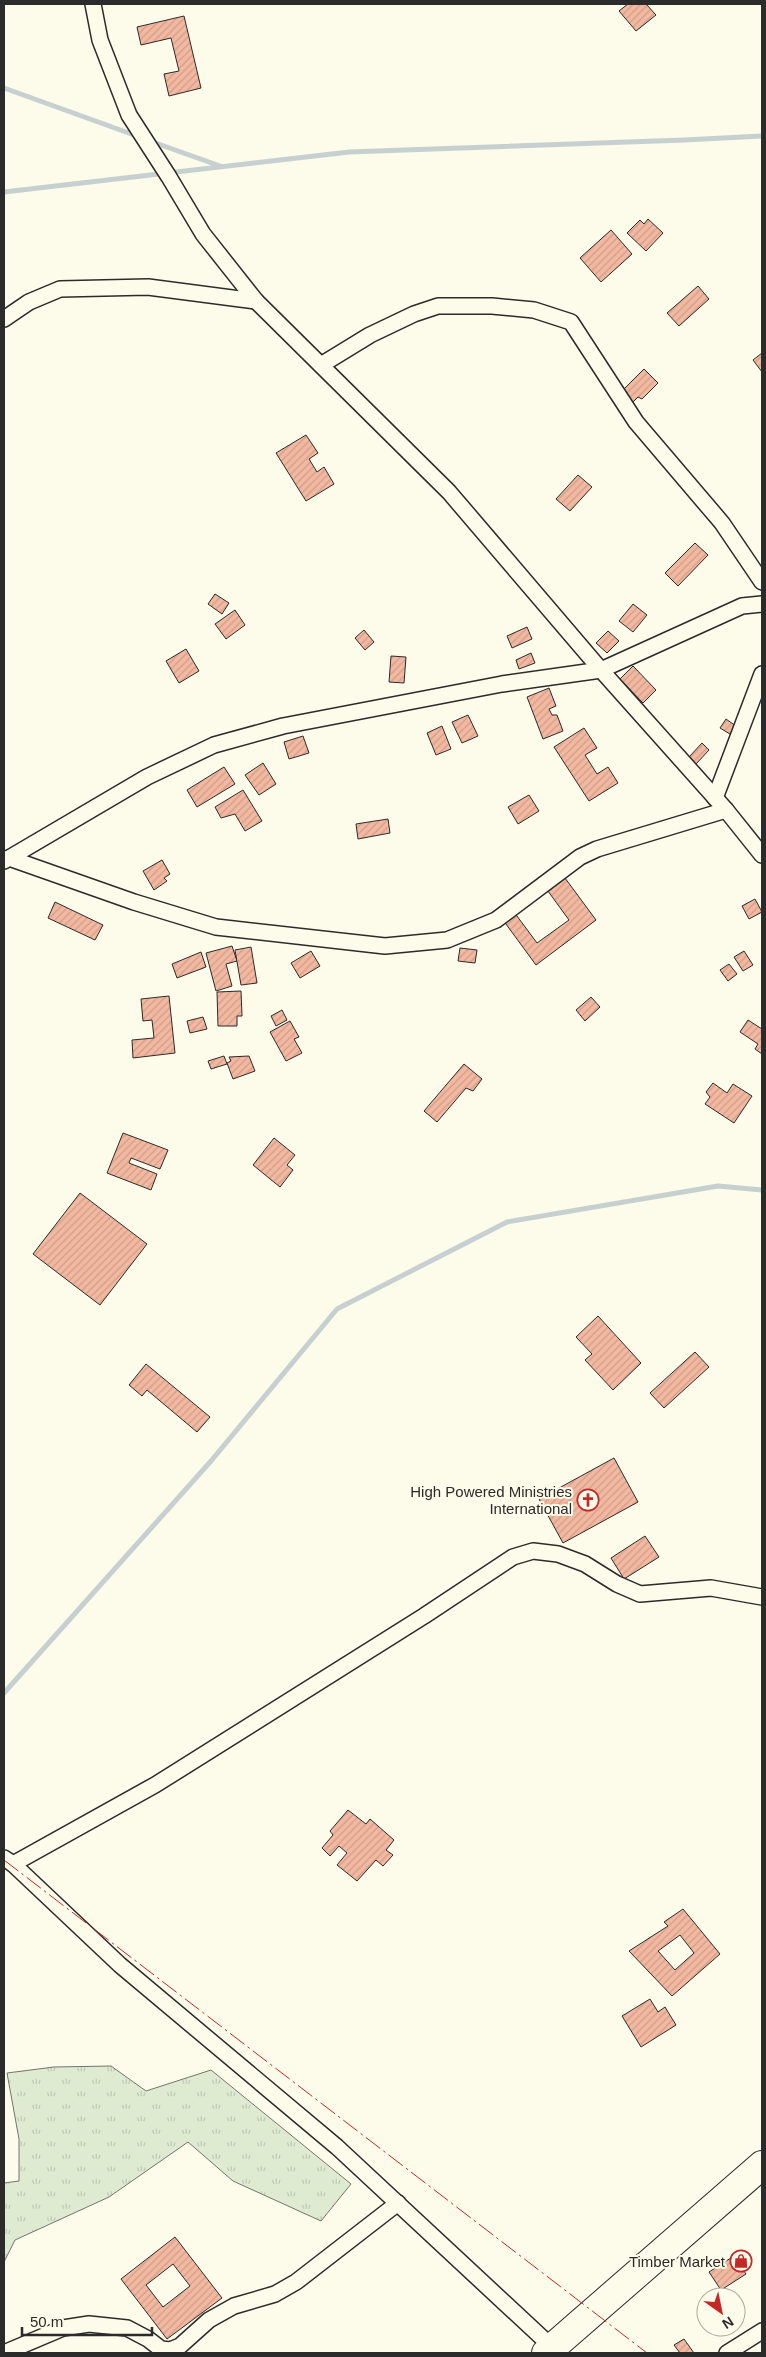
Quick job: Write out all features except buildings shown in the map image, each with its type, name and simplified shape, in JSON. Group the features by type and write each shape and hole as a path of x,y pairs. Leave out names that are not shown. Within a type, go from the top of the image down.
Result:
{"highway":[{"path":"549,2350 762,2165"}],"street":[{"path":"93,4 100,40 129,115 169,176 203,234 256,301 449,492 601,670 726,810 762,855"},
{"path":"4,320 29,302 60,288 148,287 256,301"},
{"path":"321,366 370,336 414,314 438,306 492,306 534,310 571,322 636,422 722,523 762,582"},
{"path":"6,859 147,778 214,745 283,726 502,684 601,670 742,606 762,604"},
{"path":"715,798 762,674"},
{"path":"6,859 216,927 385,946 448,940 496,920 580,857 596,848 726,810"},
{"path":"549,2350 398,2203 337,2147 120,1965 8,1861 155,1785 513,1557 533,1552 558,1554 585,1564 617,1584 640,1594 712,1588 762,1597"},
{"path":"4,2353 63,2328 89,2324 127,2328 148,2339 161,2349 170,2350 180,2346 209,2320 234,2306 275,2294 296,2282 398,2203"},
{"path":"727,2353 762,2331"}],"green space":[{"path":"111,2066 146,2091 211,2070 351,2184 321,2221 233,2181 188,2142 109,2197 15,2240 4,2262 4,2183 19,2181 19,2139 7,2073 54,2067"}],"waterway":[{"path":"4,88 137,136"},
{"path":"4,192 349,152 762,136"},
{"path":"150,141 220,166"},
{"path":"4,1693 211,1461 337,1309 507,1222 718,1186 762,1190"}],"power":[{"path":"4,1860 647,2353"}],"place":[{"name":"High Powered Ministries International","path":"588,1500"},
{"name":"Timber Market","path":"741,2261"}]}
